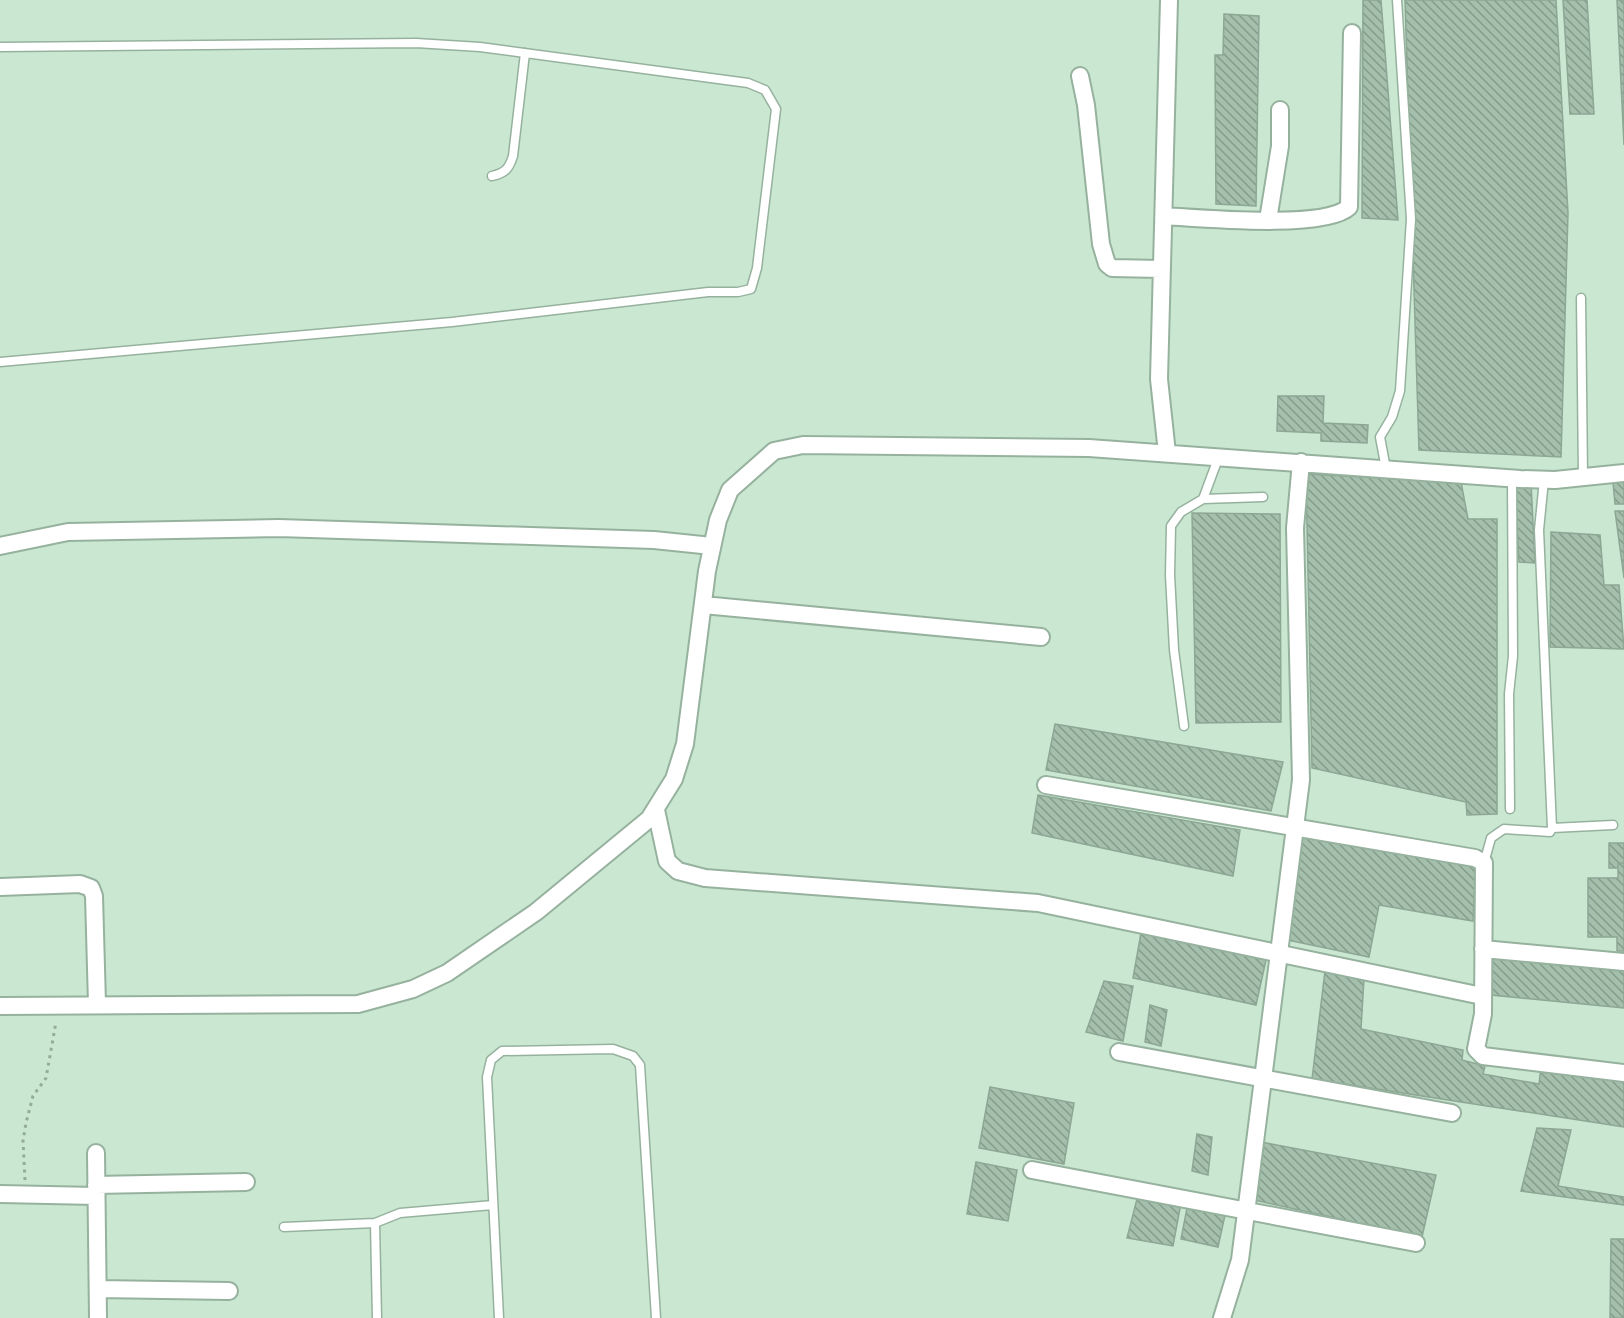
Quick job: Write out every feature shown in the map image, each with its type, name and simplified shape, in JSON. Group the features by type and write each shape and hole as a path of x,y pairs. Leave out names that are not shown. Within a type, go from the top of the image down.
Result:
{"street":[{"path":"1167,453 1159,379 1169,0"},
{"path":"1164,216 1268,220 1331,216 1342,213 1349,207 1352,33"},
{"path":"1080,76 1086,105 1101,244 1107,264 1112,268 1161,269"},
{"path":"1268,220 1280,146 1280,110"},
{"path":"0,1006 358,1004 413,989 447,973 536,912 649,819 674,779 685,744 703,605 718,520 730,490 774,451 803,445 1009,446 1219,456 1544,480 1624,472"},
{"path":"1222,1318 1240,1260 1296,827 1302,752 1295,528 1301,462"},
{"path":"0,546 68,532 279,528 654,540 712,546"},
{"path":"703,605 1041,637"},
{"path":"1046,785 1474,858 1484,863 1483,1014 1476,1049 1483,1056 1624,1073"},
{"path":"656,810 667,861 678,871 705,878 1038,903 1482,996"},
{"path":"0,887 80,884 91,888 94,896 97,1004"},
{"path":"1483,949 1624,962"},
{"path":"1119,1052 1452,1113"},
{"path":"96,1153 98,1318"},
{"path":"1032,1170 1416,1243"},
{"path":"0,1194 246,1182"},
{"path":"98,1289 229,1291"}],"lane":[{"path":"1386,469 1380,437 1392,417 1400,391 1411,219 1396,0"},
{"path":"0,47 416,44 480,47 748,83 765,90 776,109 757,268 751,289 452,322 0,362"},
{"path":"492,176 503,173 510,167 513,156 525,54"},
{"path":"1581,298 1583,477"},
{"path":"1203,499 1219,456"},
{"path":"1510,809 1509,694 1513,656 1512,478"},
{"path":"1484,863 1491,838 1504,829 1550,832 1552,828 1539,530 1544,480"},
{"path":"1184,726 1174,650 1170,575 1171,526 1181,512 1203,499 1263,497"},
{"path":"1552,828 1613,825"},
{"path":"499,1318 487,1077 491,1060 502,1051 613,1049 633,1056 640,1065 656,1318"},
{"path":"284,1227 375,1223 400,1213 493,1205"},
{"path":"375,1223 377,1318"}],"path":[{"path":"27,1193 23,1156 26,1124 33,1096 46,1078 59,1005"}],"building":[{"path":"1363,0 1381,0 1398,220 1362,218"},
{"path":"1405,0 1556,0 1568,213 1561,457 1419,450"},
{"path":"1563,0 1587,0 1594,114 1570,114"},
{"path":"1617,0 1624,0 1624,145"},
{"path":"1224,14 1259,16 1256,206 1216,204 1215,55 1223,55"},
{"path":"1278,396 1324,396 1323,423 1368,425 1367,443 1321,441 1321,433 1277,431"},
{"path":"1306,474 1461,482 1468,519 1497,519 1497,814 1467,815 1466,802 1312,768"},
{"path":"1624,481 1624,504 1615,504 1613,482"},
{"path":"1515,482 1531,483 1535,563 1519,562"},
{"path":"1615,511 1624,511 1624,578"},
{"path":"1192,513 1280,514 1281,722 1196,723"},
{"path":"1551,532 1600,535 1604,585 1619,585 1624,649 1550,647"},
{"path":"1055,724 1283,762 1271,811 1046,770"},
{"path":"1038,795 1240,830 1233,876 1032,833"},
{"path":"1302,835 1476,864 1473,921 1379,905 1369,957 1287,940"},
{"path":"1609,843 1624,843 1624,863 1618,863 1618,868 1609,868"},
{"path":"1618,863 1624,863 1624,951 1617,951 1617,937 1588,937 1588,878 1618,878"},
{"path":"1141,933 1266,960 1256,1005 1133,978"},
{"path":"1491,958 1624,968 1624,1008 1491,995"},
{"path":"1325,971 1364,978 1361,1029 1463,1050 1462,1060 1485,1066 1483,1074 1539,1084 1541,1067 1624,1078 1624,1127 1312,1079"},
{"path":"1104,981 1133,986 1123,1041 1086,1032"},
{"path":"1150,1005 1167,1010 1161,1046 1145,1042"},
{"path":"990,1087 1074,1103 1064,1164 979,1148"},
{"path":"1537,1128 1571,1130 1558,1186 1624,1197 1624,1205 1521,1191"},
{"path":"1197,1134 1212,1137 1208,1175 1192,1171"},
{"path":"1261,1142 1436,1175 1422,1237 1254,1200"},
{"path":"976,1162 1017,1170 1008,1221 967,1214"},
{"path":"1138,1195 1181,1203 1173,1246 1127,1238"},
{"path":"1187,1208 1225,1215 1218,1247 1181,1239"},
{"path":"1611,1239 1624,1239 1624,1318 1610,1318"}]}
